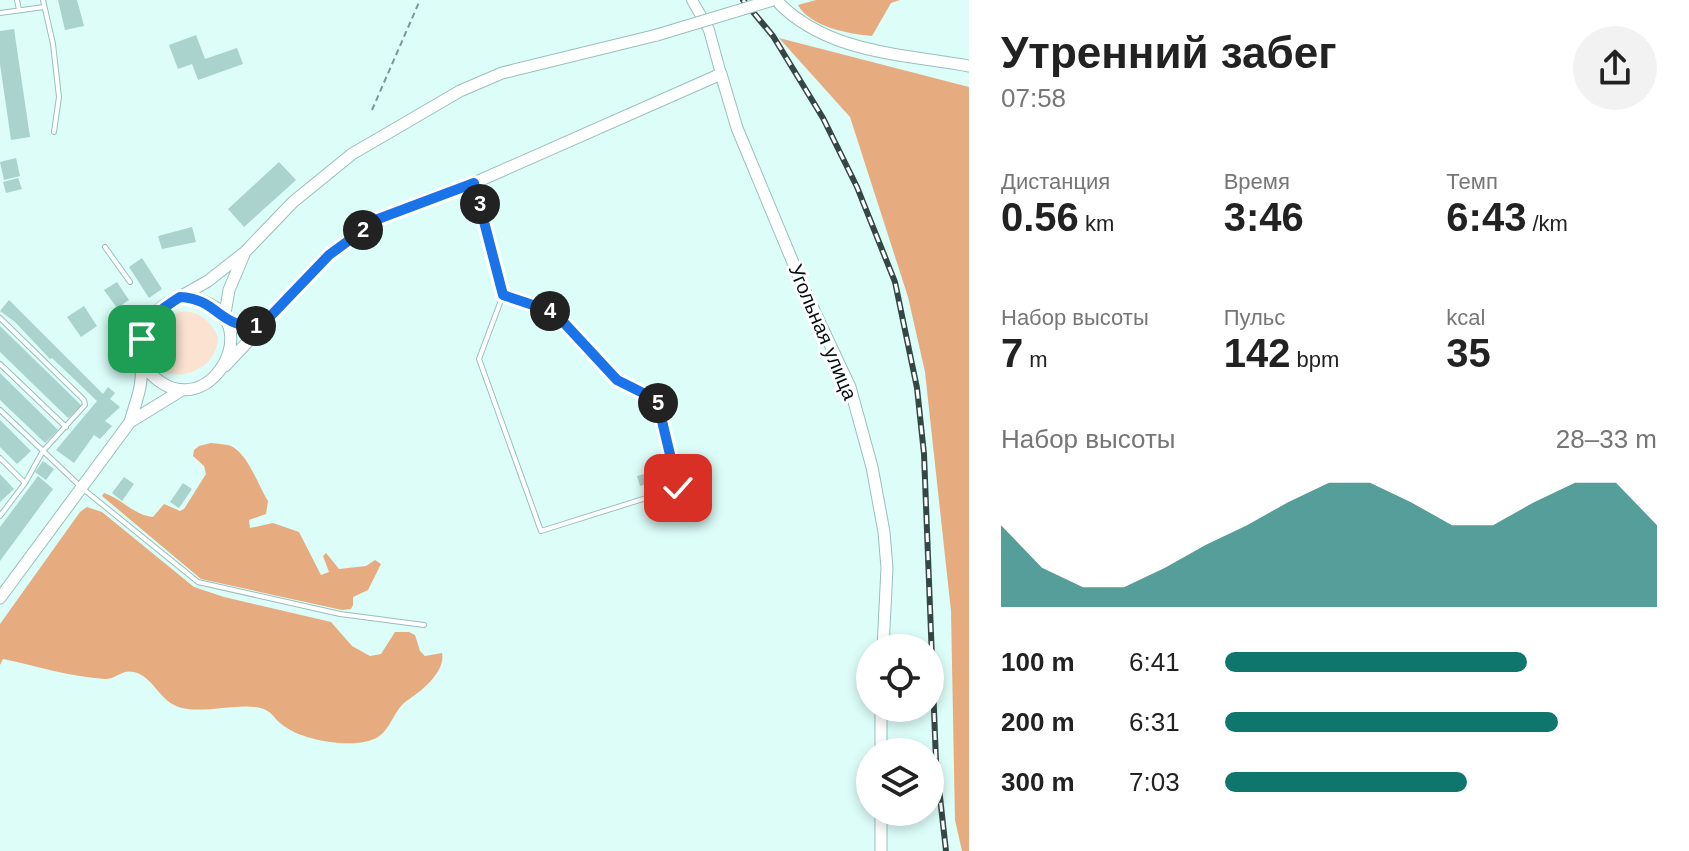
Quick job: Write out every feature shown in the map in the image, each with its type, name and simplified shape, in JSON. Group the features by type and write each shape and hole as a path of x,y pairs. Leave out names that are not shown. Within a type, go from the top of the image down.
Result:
{"main road":[{"path":"0,598 130,422 140,387 142,339 150,319 245,252 293,202 352,154 460,91 502,73 657,35 775,0 807,28 836,41 969,66"},
{"path":"130,422 183,389 207,383 329,255 378,219 474,183 721,74"},
{"name":"Угольная улица","path":"721,74 737,128 804,289 850,387 872,467 884,532 887,568 884,634"},
{"path":"225,366 231,342 224,319 229,290 245,252"},
{"path":"180,297 205,302 224,319 239,326 262,325"},
{"path":"142,363 158,381 183,389"},
{"path":"881,826 881,851"}],"street":[{"name":"Угольная улица","path":"692,0 709,30 721,74"}],"lane":[{"path":"17,0 19,10"},
{"path":"43,0 53,44 59,97 54,132"},
{"path":"0,13 44,7"},
{"path":"474,183 503,295 479,359 541,531 678,488 657,400 617,380 554,312 503,295"},
{"path":"105,247 130,282"},
{"path":"0,318 84,400 85,408 43,451 25,483 1,514"},
{"path":"0,364 66,427"},
{"path":"0,410 82,488 198,582 340,614 424,625"},
{"path":"0,458 25,483"}],"path":[{"path":"372,110 420,0"}],"shaded area":[{"path":"816,0 900,0 891,3 872,36 842,31 811,19 798,5"},
{"path":"779,38 969,87 969,851 962,851 955,820 951,611 925,372 908,297 850,117"},
{"path":"178,312 191,312 202,317 218,337 214,352 206,364 180,374 158,368 153,357 159,333"},
{"path":"211,443 229,445 237,450 248,463 268,501 266,514 249,520 250,528 273,523 299,532 321,575 329,572 323,556 326,553 339,569 366,566 375,560 381,564 368,590 353,597 351,609 342,610 201,579 102,496 104,493 110,495 146,516 153,517 164,504 180,511 206,474 204,466 193,456 194,450"},
{"path":"87,507 102,512 194,587 331,622 352,646 370,656 381,654 395,632 409,632 415,635 425,656 442,653 440,667 426,686 399,708 378,737 344,743 304,736 261,708 184,709 170,702 146,678 134,672 105,679 67,674 3,659 0,665 0,624 80,512"}],"building":[{"path":"58,0 77,0 84,26 65,30"},
{"path":"14,29 30,137 11,140 0,64 0,31"},
{"path":"196,35 205,59 237,48 243,64 198,80 192,64 178,69 169,45"},
{"path":"16,158 20,176 4,180 0,162"},
{"path":"279,162 296,180 244,227 228,209"},
{"path":"18,178 22,189 6,193 3,182"},
{"path":"192,227 196,242 162,249 158,236"},
{"path":"142,258 162,289 149,298 129,267"},
{"path":"117,282 129,300 117,308 104,290"},
{"path":"9,300 103,394 108,387 115,393 110,399 120,407 105,421 112,426 100,439 94,435 74,463 56,450 97,401 0,311"},
{"path":"84,306 97,326 81,337 67,317"},
{"path":"0,326 82,406 68,418 0,352"},
{"path":"0,373 58,430 45,443 0,400"},
{"path":"0,420 31,451 17,464 0,447"},
{"path":"43,461 54,469 46,480 35,472"},
{"path":"651,472 654,482 640,486 637,476"},
{"path":"0,474 14,489 0,502"},
{"path":"38,476 53,489 0,561 0,527"},
{"path":"124,477 134,484 122,501 112,493"},
{"path":"183,483 192,489 179,508 170,502"}],"railway":[{"path":"743,0 773,36 823,118 857,187 895,282 917,388 924,454 936,761 946,851"}],"route":[{"path":"142,339 156,312 180,297 205,302 224,319 239,326 262,325 329,255 378,219 474,183 503,295 554,312 617,380 657,400 678,488"}]}
